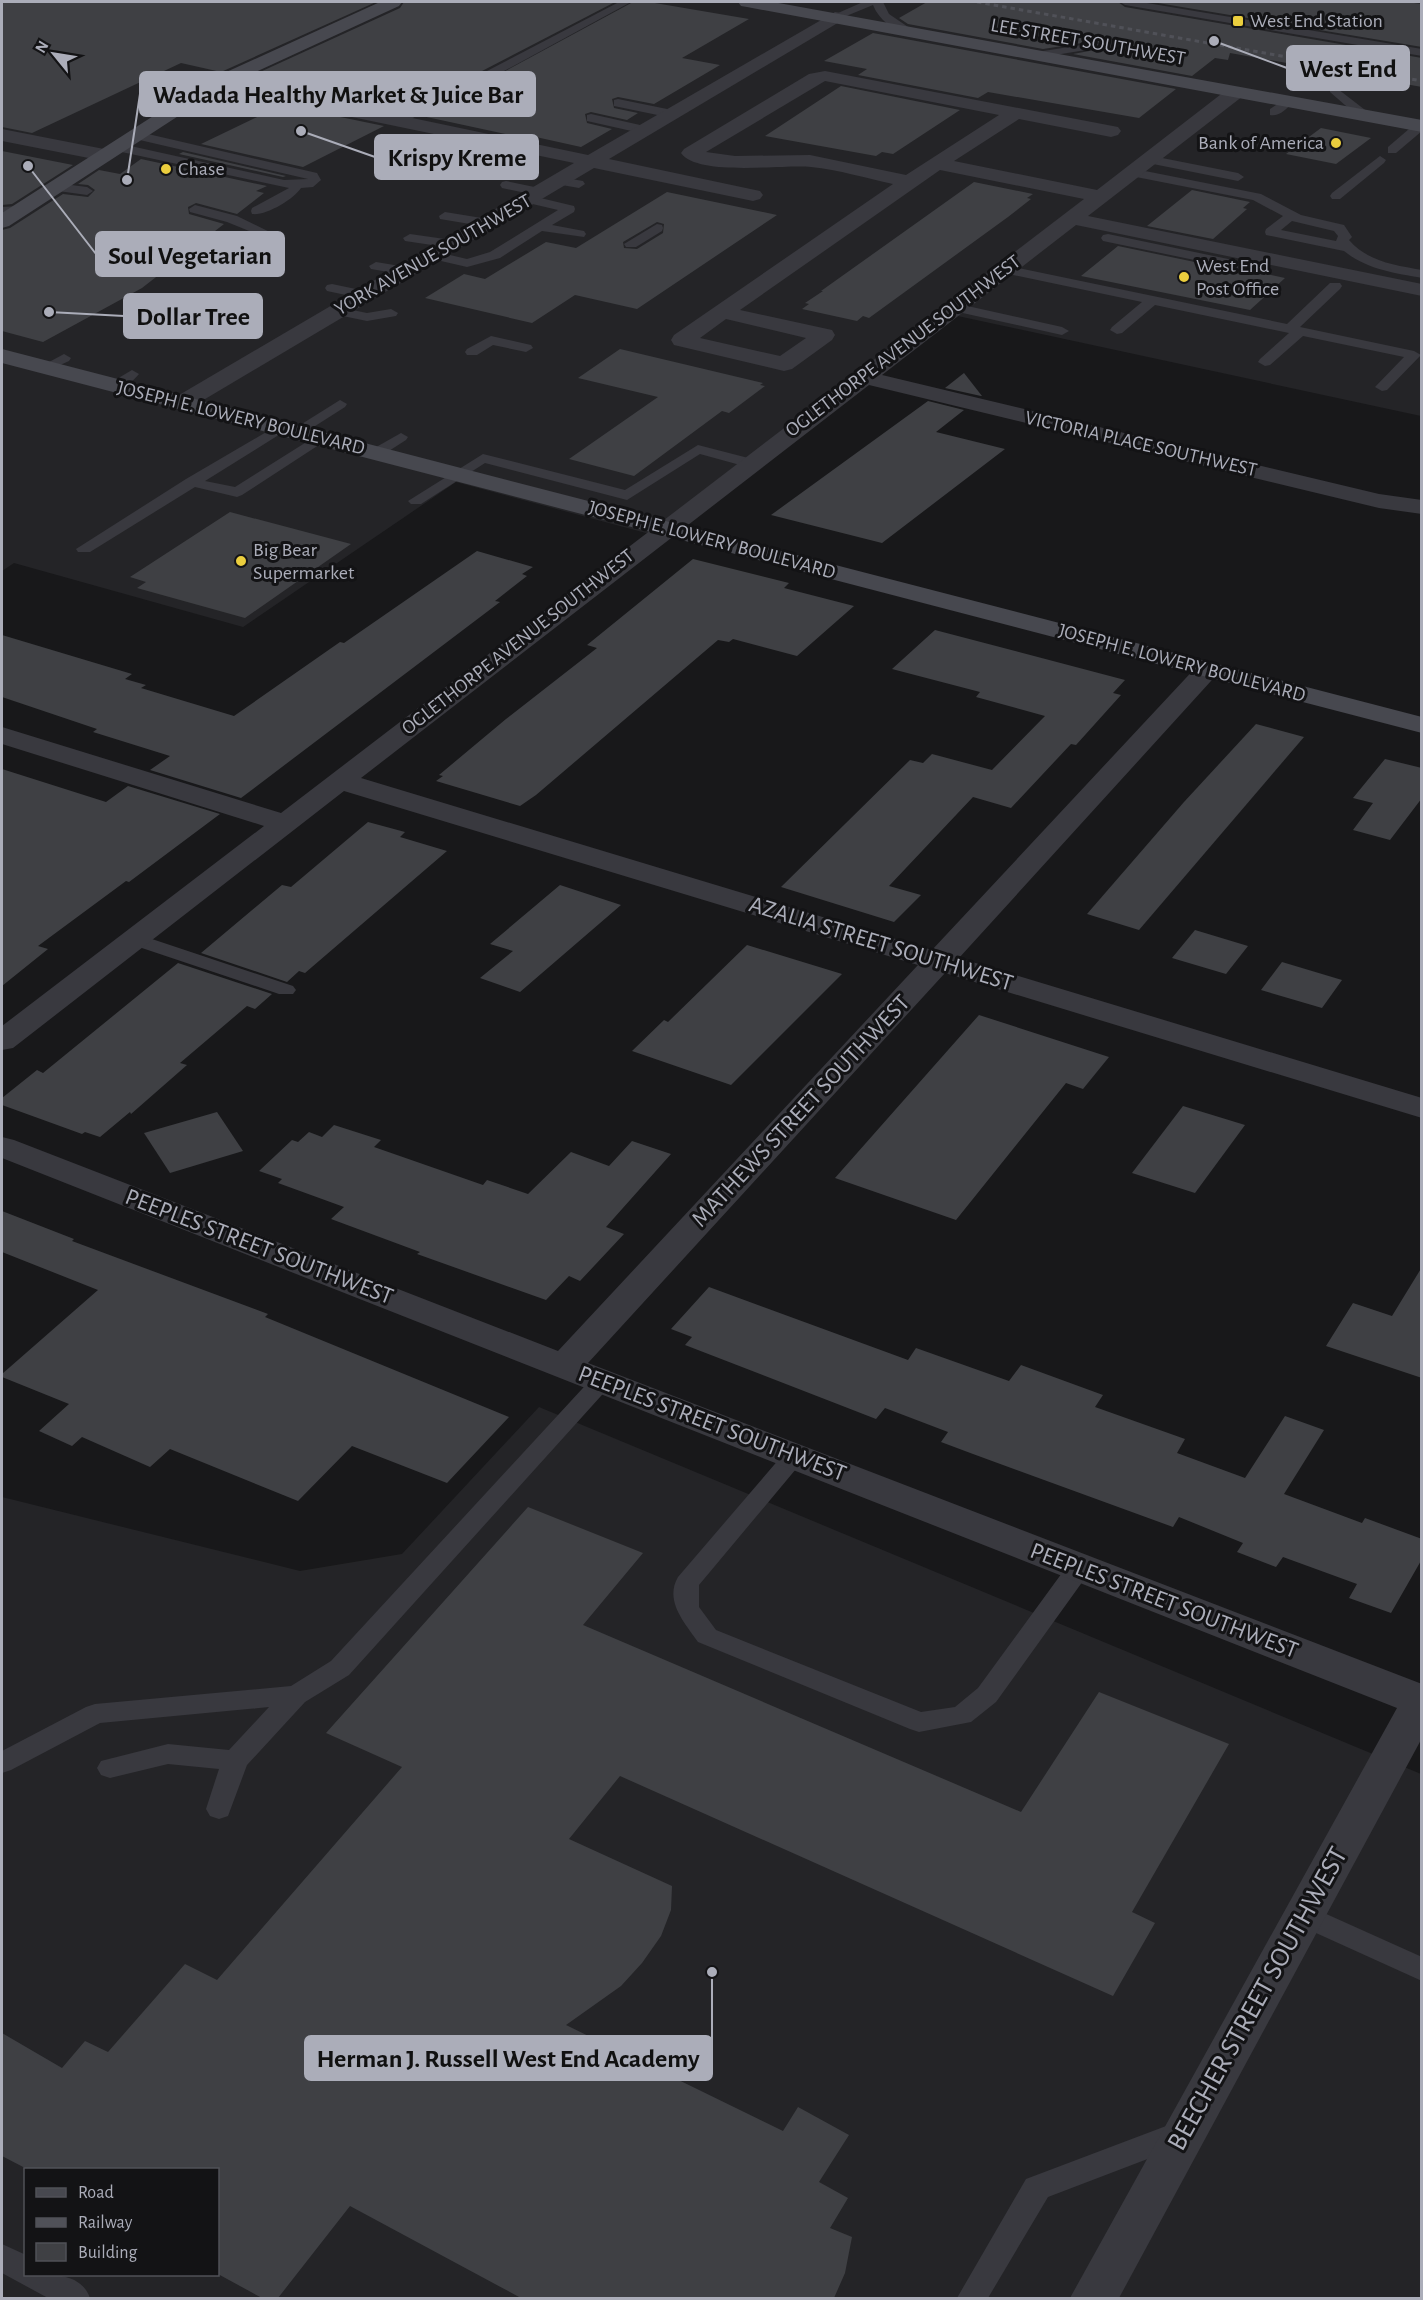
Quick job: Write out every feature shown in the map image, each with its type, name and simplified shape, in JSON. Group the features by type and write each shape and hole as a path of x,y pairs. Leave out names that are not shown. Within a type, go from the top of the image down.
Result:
{"street":[{"path":"2,222 11,211 55,188 217,83 393,2"},
{"name":"LEE STREET SOUTHWEST","path":"747,2 1236,92 1281,107 1365,116 1421,126"},
{"name":"YORK AVENUE SOUTHWEST","path":"182,403 534,196 569,183 592,162 834,17"},
{"path":"909,182 808,160 766,159 740,164 691,153 815,78 825,76 1111,131"},
{"path":"217,83 753,195"},
{"name":"OGLETHORPE AVENUE SOUTHWEST","path":"2,1041 862,377 1236,92"},
{"path":"722,312 824,335 784,364 682,340 722,312 909,182 1015,112"},
{"path":"2,135 111,151"},
{"path":"956,153 1122,178"},
{"path":"938,164 1122,178"},
{"path":"1070,218 1113,234 1422,290"},
{"name":"JOSEPH E. LOWERY BOULEVARD","path":"2,356 55,363 124,380 182,403 1422,725"},
{"name":"VICTORIA PLACE SOUTHWEST","path":"862,377 1379,501 1422,507"},
{"name":"MATHEWS STREET SOUTHWEST","path":"564,1367 1208,670"},
{"path":"2,735 285,823"},
{"name":"AZALIA STREET SOUTHWEST","path":"340,781 1422,1108"},
{"name":"PEEPLES STREET SOUTHWEST","path":"2,1147 1421,1701"},
{"name":"BEECHER STREET SOUTHWEST","path":"1094,2298 1421,1701"}],"lane":[{"path":"397,121 626,2"},
{"name":"YORK AVENUE SOUTHWEST","path":"834,17 871,2"},
{"path":"878,2 879,9 889,21 908,31"},
{"path":"1125,2 1422,53"},
{"path":"1037,55 1095,46"},
{"path":"1334,90 1365,116"},
{"path":"618,103 672,114"},
{"path":"591,118 645,130"},
{"path":"1392,150 1421,126"},
{"path":"142,131 191,135"},
{"path":"111,151 297,185 309,184 315,179 313,176 142,131"},
{"path":"1336,196 1380,160"},
{"path":"1122,178 1204,170 1238,177"},
{"path":"1122,178 1257,197 1291,215 1339,228 1345,237 1342,240 1351,253 1375,264 1422,274"},
{"path":"257,211 293,191 297,185"},
{"path":"433,255 467,262 495,255 569,209 506,185"},
{"path":"55,188 87,191"},
{"path":"195,209 232,219 269,235 220,263"},
{"path":"1291,215 1271,232 1346,247"},
{"path":"445,216 488,223"},
{"path":"541,227 579,234"},
{"path":"631,244 657,228"},
{"path":"1113,234 1257,269"},
{"path":"410,238 452,244"},
{"path":"376,266 406,271"},
{"path":"1004,269 1414,355 1382,387"},
{"path":"1265,362 1335,286"},
{"path":"333,288 365,295"},
{"path":"1117,330 1152,300"},
{"path":"954,307 1062,331"},
{"path":"338,311 371,323 392,314"},
{"path":"472,352 491,340 526,348"},
{"path":"84,549 191,482 340,404"},
{"path":"376,453 401,437"},
{"path":"191,482 237,492 321,439"},
{"path":"416,501 460,475 483,458 627,495 698,449 751,463"},
{"path":"134,939 286,990"},
{"path":"219,1809 235,1761 296,1695 340,1668 602,1381"},
{"path":"794,1457 687,1583 687,1608 707,1635 919,1722 962,1715 987,1695 1079,1568"},
{"path":"2,1763 95,1714 296,1695"},
{"path":"110,1768 168,1754 235,1761"},
{"path":"1304,1915 1422,1970"},
{"path":"972,2298 1036,2188 1185,2132"},
{"path":"2,2257 24,2270"},
{"path":"36,2276 75,2298"}],"shaded area":[{"path":"2,2 1421,2 1421,416 953,315 661,537 456,482 243,627 14,563 2,571"},
{"path":"539,1407 1421,1774 1421,2298 2,2298 2,1497 300,1571 402,1554"}],"building":[{"path":"2,2 376,2 221,72 181,63 32,133 2,127"},
{"path":"404,2 615,2 401,113 306,93 312,90 249,77 400,8"},
{"path":"633,2 649,2 749,19 682,58 720,65 654,104 618,97 612,99 614,108 638,113 627,120 591,112 585,114 587,123 612,129 581,147 536,137 515,136 422,116"},
{"path":"927,2 1118,2 1125,7 1422,58 1422,87 1230,53 1228,60 1215,58 1192,76 1073,54 1100,49 1100,43 1095,41 1043,49 908,24 899,18"},
{"path":"1152,2 1406,2 1422,4 1422,47"},
{"path":"873,33 1176,89 1139,118 988,92 978,98 858,75 867,69 824,61"},
{"path":"841,86 960,110 893,154 882,152 876,156 765,136"},
{"path":"282,105 384,126 303,167 201,144"},
{"name":"Bank of America","path":"1321,128 1371,138 1336,164 1286,154"},
{"path":"2,151 73,165 12,204 2,205"},
{"path":"183,152 286,176 179,154"},
{"path":"141,159 267,186 256,191 264,193 237,214 196,203 188,207 189,214 224,224 142,288 43,342 2,331 2,230 10,228 63,194 88,197 95,190 88,185 78,184 99,170 120,174"},
{"path":"974,182 1033,194 1027,198 1031,199 1008,217 869,318 863,316 857,321 802,309 809,304 805,303 823,291 821,291"},
{"path":"1192,190 1250,202 1243,208 1247,209 1213,239 1147,226"},
{"path":"667,192 777,215 637,309 575,295 532,323 425,298 464,274 485,279 546,242 576,248","holes":["657,222 664,224 663,233 637,249 624,248 623,242"]},
{"path":"1118,246 1257,275 1262,273 1285,278 1250,310 1081,276"},
{"path":"620,349 763,383 760,385 765,386 729,413 722,411 634,476 569,459 658,397 578,378"},
{"path":"964,373 982,396 945,388"},
{"path":"928,401 964,410 936,432 1005,449 882,543 771,515"},
{"name":"Big Bear Supermarket","path":"230,512 351,544 245,618 137,588 146,582 130,577"},
{"path":"477,551 533,567 522,574 527,576 495,601 500,602 241,798 150,770 170,756 93,732 97,729 2,697 2,635 132,674 125,679 146,685 141,688 234,716"},
{"path":"693,559 789,583 784,588 854,606 797,656 733,639 729,642 718,640 536,795 520,806 436,781 443,776 439,775 506,719 597,648 587,645"},
{"path":"935,630 1125,680 1113,693 1121,695 1076,745 1071,744 1011,808 973,797 889,886 921,895 894,922 781,887 910,760 923,763 932,754 992,770 1045,716 976,697 980,692 892,669"},
{"path":"1256,724 1304,737 1139,930 1087,914 1184,802"},
{"path":"1385,759 1422,768 1422,798 1390,840 1353,830 1373,803 1353,798"},
{"path":"2,769 106,802 128,786 220,814 38,946 48,949 2,986"},
{"path":"368,822 405,832 400,837 447,851 305,973 299,971 287,982 201,953 282,885 291,887"},
{"path":"560,885 621,905 520,992 480,978 513,951 490,944"},
{"path":"1195,930 1248,946 1226,974 1172,958"},
{"path":"747,945 842,974 731,1085 632,1051 664,1020 668,1022"},
{"path":"1282,962 1342,980 1322,1008 1261,990"},
{"path":"178,963 272,994 255,1009 247,1006 180,1063 187,1065 131,1114 130,1112 100,1137 85,1132 82,1134 2,1105 2,1098 37,1070 43,1073"},
{"path":"979,1015 1109,1057 1083,1089 1066,1083 956,1220 835,1178"},
{"path":"1183,1106 1245,1125 1195,1193 1132,1173"},
{"path":"217,1112 243,1151 170,1173 144,1133"},
{"path":"334,1125 381,1140 374,1147 483,1185 487,1180 528,1194 571,1152 609,1166 632,1141 671,1154 606,1227 624,1234 580,1281 569,1276 546,1300 417,1254 420,1252 331,1219 344,1207 278,1183 282,1179 259,1171 292,1140 298,1142 309,1132 322,1137"},
{"path":"2,1211 74,1239 72,1241 268,1314 265,1317 509,1417 447,1483 352,1446 298,1501 170,1449 150,1467 82,1437 72,1446 39,1431 69,1404 2,1377 2,1374 98,1290 2,1252"},
{"path":"1422,1267 1422,1378 1326,1346 1353,1303 1392,1316"},
{"path":"709,1287 908,1360 916,1348 1009,1381 1021,1365 1103,1395 1095,1407 1185,1439 1177,1453 1245,1478 1285,1416 1324,1430 1284,1494 1362,1523 1365,1518 1422,1539 1422,1559 1391,1613 1349,1598 1357,1584 1283,1557 1276,1567 1237,1552 1243,1543 1179,1517 1173,1527 941,1442 948,1432 885,1408 876,1419 685,1345 692,1337 671,1329"},
{"path":"528,1507 643,1553 583,1625 1021,1812 1099,1692 1229,1744 1132,1912 1155,1923 1113,1996 620,1776 569,1839 672,1886 671,1910 661,1936 642,1963 621,1986 566,2025 783,2131 798,2107 849,2135 819,2182 848,2198 830,2228 852,2237 845,2273 834,2298 521,2298 350,2206 278,2298 262,2298 219,2275 219,2168 25,2168 2,2156 2,2033 62,2068 85,2041 108,2052 185,1964 217,1980 402,1767 326,1733"}],"railway":[{"path":"977,2 1422,81"}],"place":[{"name":"West End Station","path":"1238,21"},
{"name":"West End","path":"1214,41"},
{"name":"Krispy Kreme","path":"301,131"},
{"name":"Bank of America","path":"1336,143"},
{"name":"Soul Vegetarian","path":"28,166"},
{"name":"Chase","path":"166,169"},
{"name":"Wadada Healthy Market & Juice Bar","path":"127,180"},
{"name":"West End Post Office","path":"1184,277"},
{"name":"Dollar Tree","path":"49,312"},
{"name":"Big Bear Supermarket","path":"241,561"},
{"name":"Herman J. Russell West End Academy","path":"712,1972"}]}
